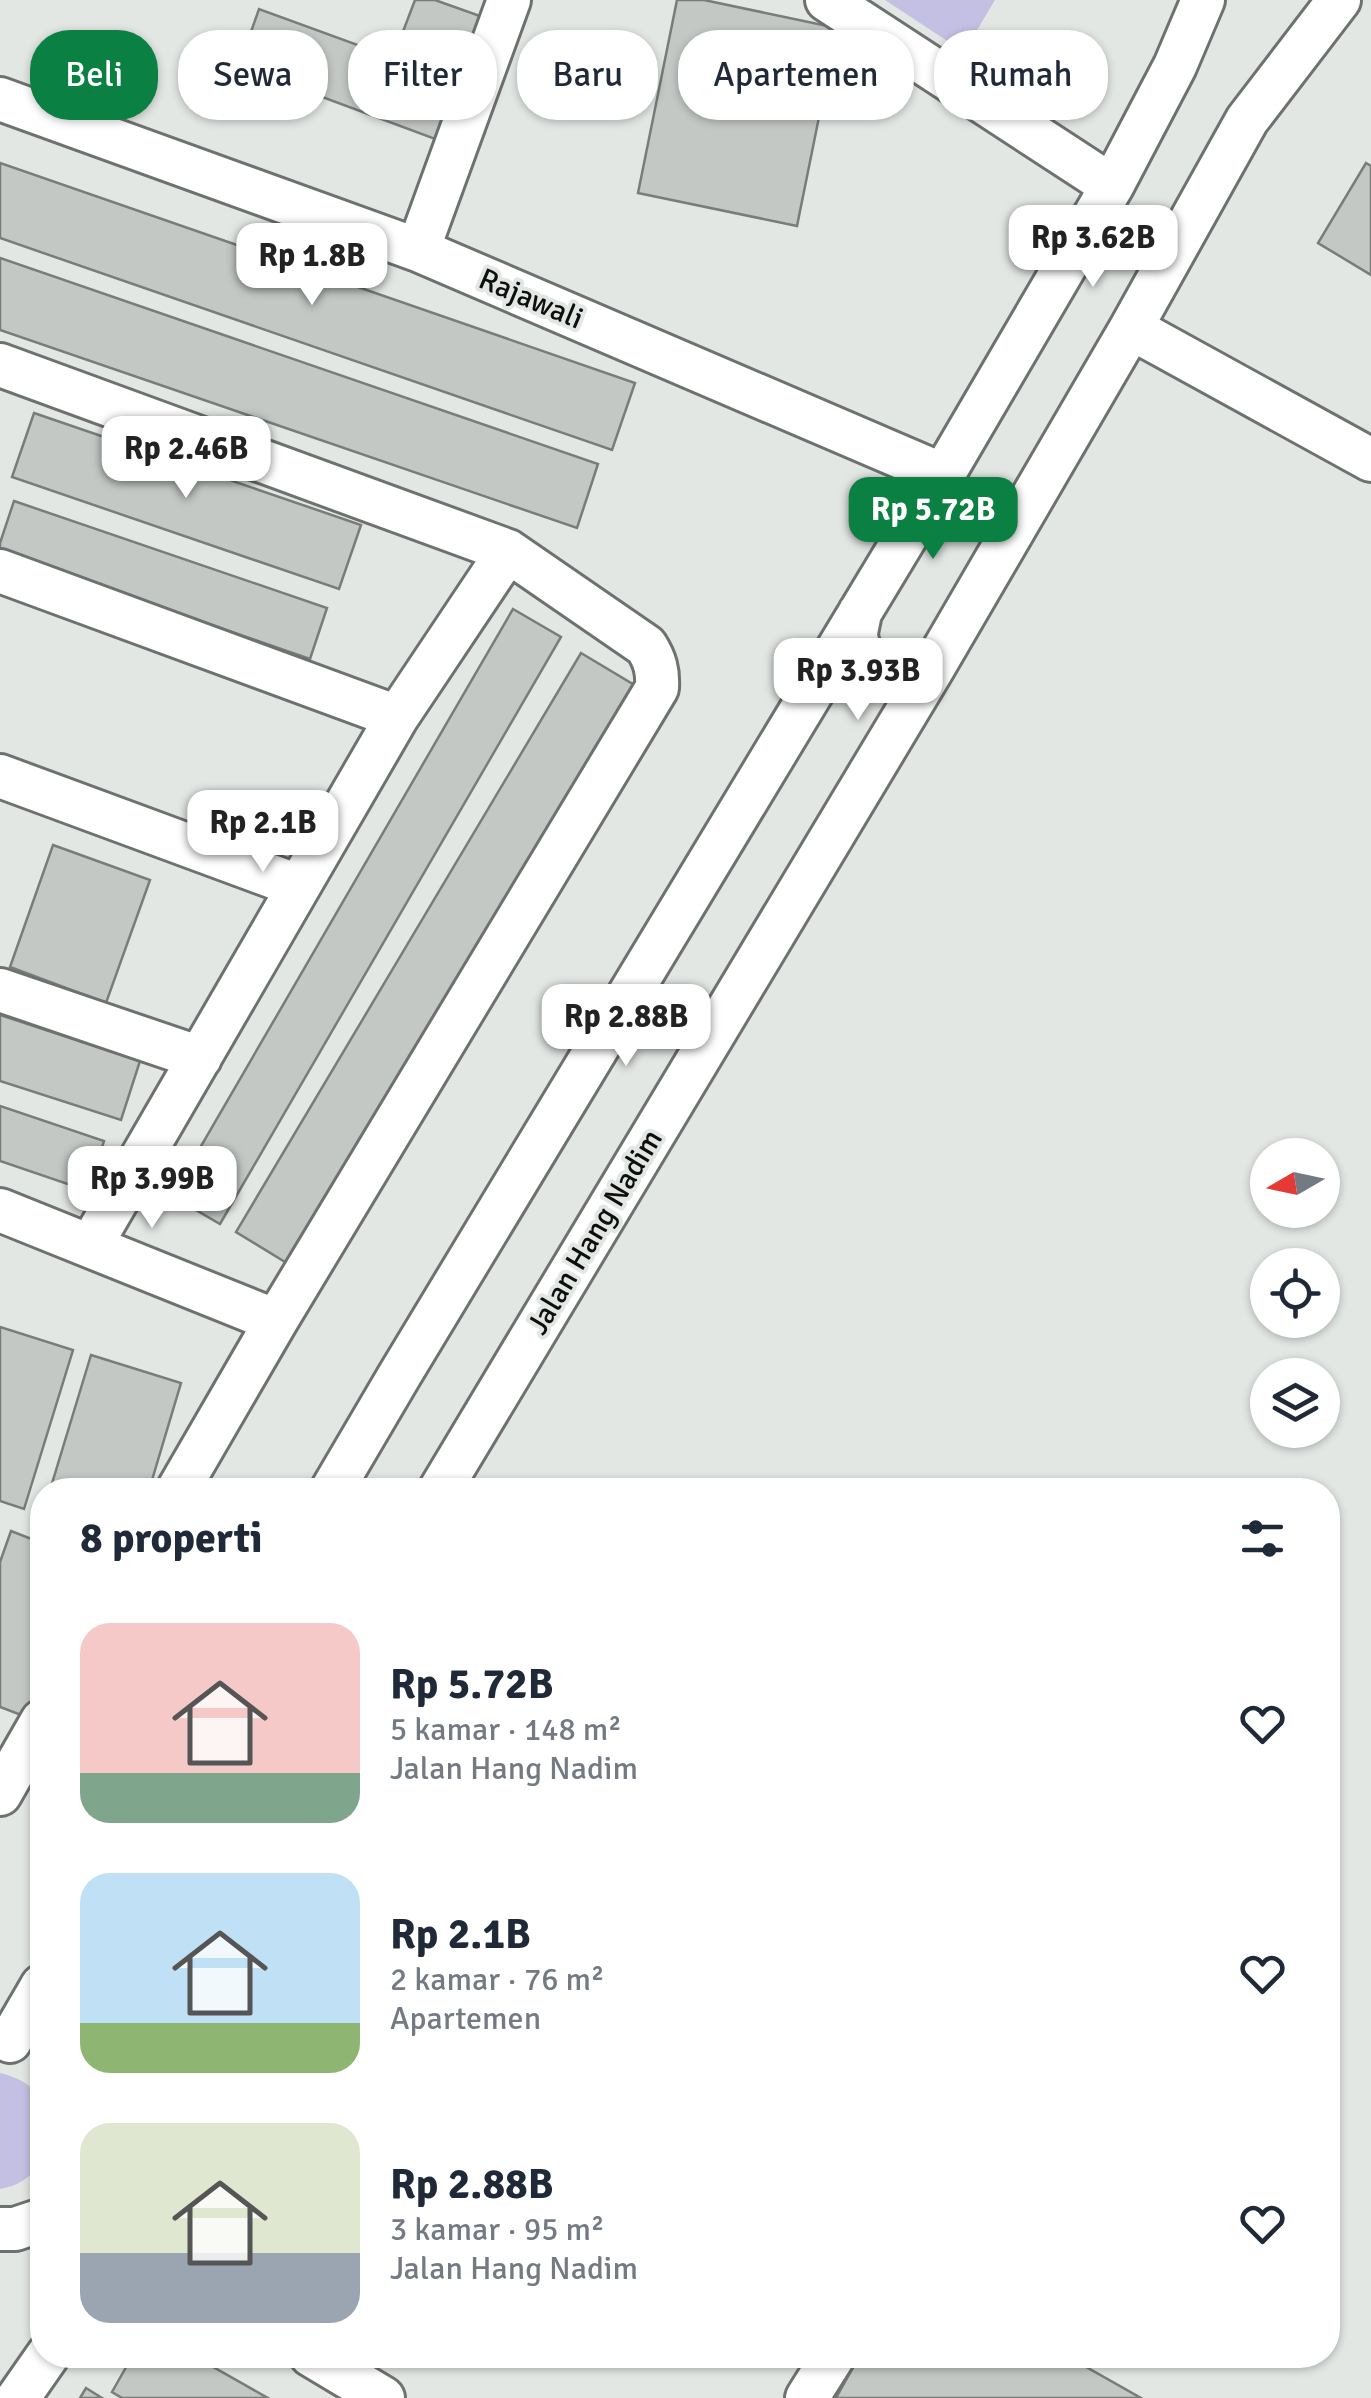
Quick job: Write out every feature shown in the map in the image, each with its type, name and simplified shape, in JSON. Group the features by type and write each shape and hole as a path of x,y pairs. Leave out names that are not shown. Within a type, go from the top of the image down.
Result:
{"street":[{"path":"418,250 509,0"},
{"path":"827,0 1112,186"},
{"path":"339,1478 943,475 1112,186 1175,66 1204,0"},
{"name":"Jalan Hang Nadim","path":"447,1478 933,668 1247,120 1339,0"},
{"name":"Rajawali","path":"0,99 418,250 943,475"},
{"path":"1131,328 1371,460"},
{"path":"0,365 508,550 646,646 655,661 658,688 185,1478"},
{"path":"91,1245 397,718 508,550"},
{"path":"0,571 397,718"},
{"path":"860,612 856,635 860,650 871,663 886,673 908,677 933,668"},
{"path":"0,776 298,886"},
{"path":"0,990 200,1058"},
{"path":"0,1210 276,1321"},
{"path":"0,1794 30,1742"},
{"path":"18,2045 30,2016"},
{"path":"0,2229 30,2224"},
{"path":"18,2398 39,2368"},
{"path":"333,2368 383,2398"},
{"path":"807,2398 826,2368"}],"shaded area":[{"path":"885,0 995,0 977,30 934,32"},
{"path":"0,2073 30,2086 30,2175 0,2189"}],"building":[{"path":"415,0 435,0 480,16 475,30 404,30"},
{"path":"677,0 704,0 837,28 678,30 678,120 818,120 797,226 638,193 653,120 658,120 658,94"},
{"path":"259,9 316,30 252,30"},
{"path":"328,34 348,42 348,107 328,99"},
{"path":"384,120 442,120 435,139"},
{"path":"0,163 635,383 612,450 0,238"},
{"path":"1366,163 1371,166 1371,275 1318,243"},
{"path":"0,258 598,464 577,528 0,330"},
{"path":"34,413 361,525 339,589 12,477"},
{"path":"14,501 327,608 310,659 0,552"},
{"path":"513,609 561,637 220,1224 172,1196"},
{"path":"581,653 636,686 290,1265 236,1232"},
{"path":"53,845 150,880 106,1003 10,967"},
{"path":"0,1015 140,1061 121,1120 0,1081"},
{"path":"0,1106 104,1141 88,1191 0,1161"},
{"path":"0,1327 73,1350 34,1478 30,1478 24,1509 0,1501"},
{"path":"91,1355 181,1383 153,1478 54,1478"},
{"path":"11,1531 30,1538 30,1718 0,1707 0,1562"},
{"path":"126,2368 215,2368 268,2398 122,2398 112,2392"},
{"path":"853,2368 1088,2368 1141,2398 836,2398"},
{"path":"86,2388 102,2398 80,2398"}]}
